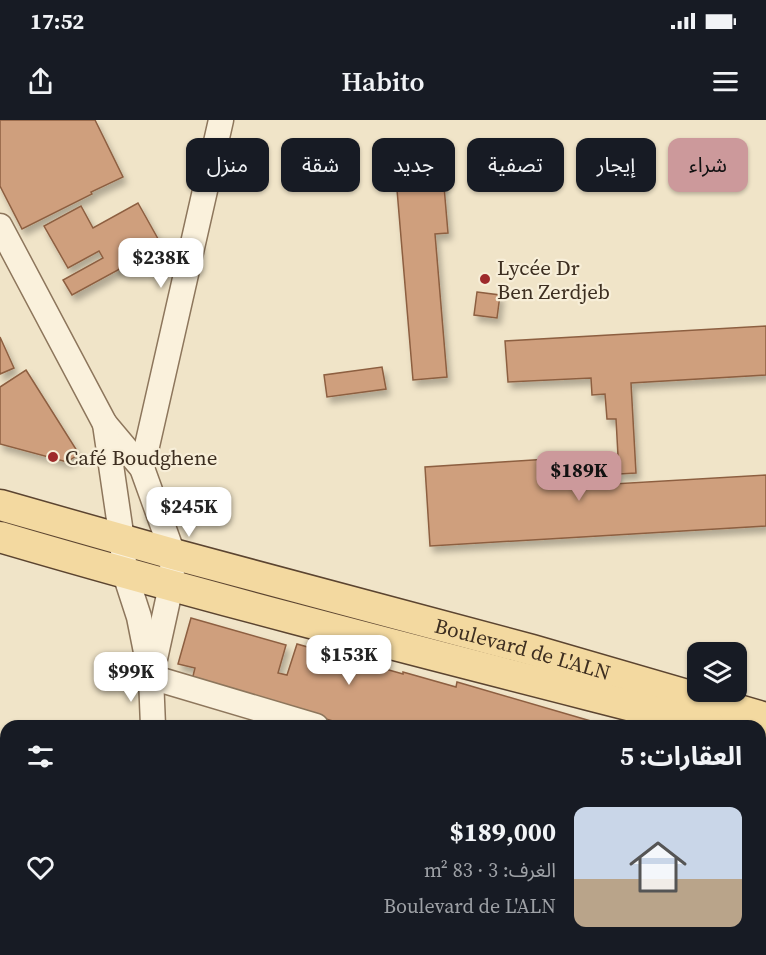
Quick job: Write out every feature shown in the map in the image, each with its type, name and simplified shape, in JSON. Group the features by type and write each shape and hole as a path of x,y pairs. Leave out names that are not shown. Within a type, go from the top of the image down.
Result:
{"main road":[{"name":"Boulevard de L'ALN","path":"0,505 172,554 532,650 766,718"},
{"name":"Boulevard de L'ALN","path":"0,537 125,574 327,628 687,720"}],"street":[{"path":"142,468 221,120"},
{"path":"0,226 105,424 142,468 172,554 171,586 151,677"},
{"path":"105,424 125,574 139,617 151,677 153,720"},
{"path":"151,677 296,720"}],"building":[{"path":"0,120 95,120 123,177 22,229 0,186"},
{"path":"397,192 444,192 448,233 435,234 447,377 413,380"},
{"path":"138,203 162,246 72,295 63,280 103,258 99,251 68,268 44,226 81,206 93,228"},
{"path":"477,292 500,295 497,318 474,315"},
{"path":"766,326 766,375 631,383 636,473 619,474 616,419 607,419 605,394 592,395 591,378 508,382 505,341"},
{"path":"0,337 14,368 0,374"},
{"path":"382,367 386,389 327,397 324,375"},
{"path":"26,370 79,454 67,462 0,444 0,387"},
{"path":"611,455 613,484 766,475 766,526 430,546 425,467"},
{"path":"191,618 286,645 278,673 287,675 297,644 456,687 457,682 587,720 329,720 192,680 195,668 178,664"}],"place":[{"name":"Lycée Dr Ben Zerdjeb","path":"485,279"},
{"name":"Café Boudghene","path":"53,457"}]}
